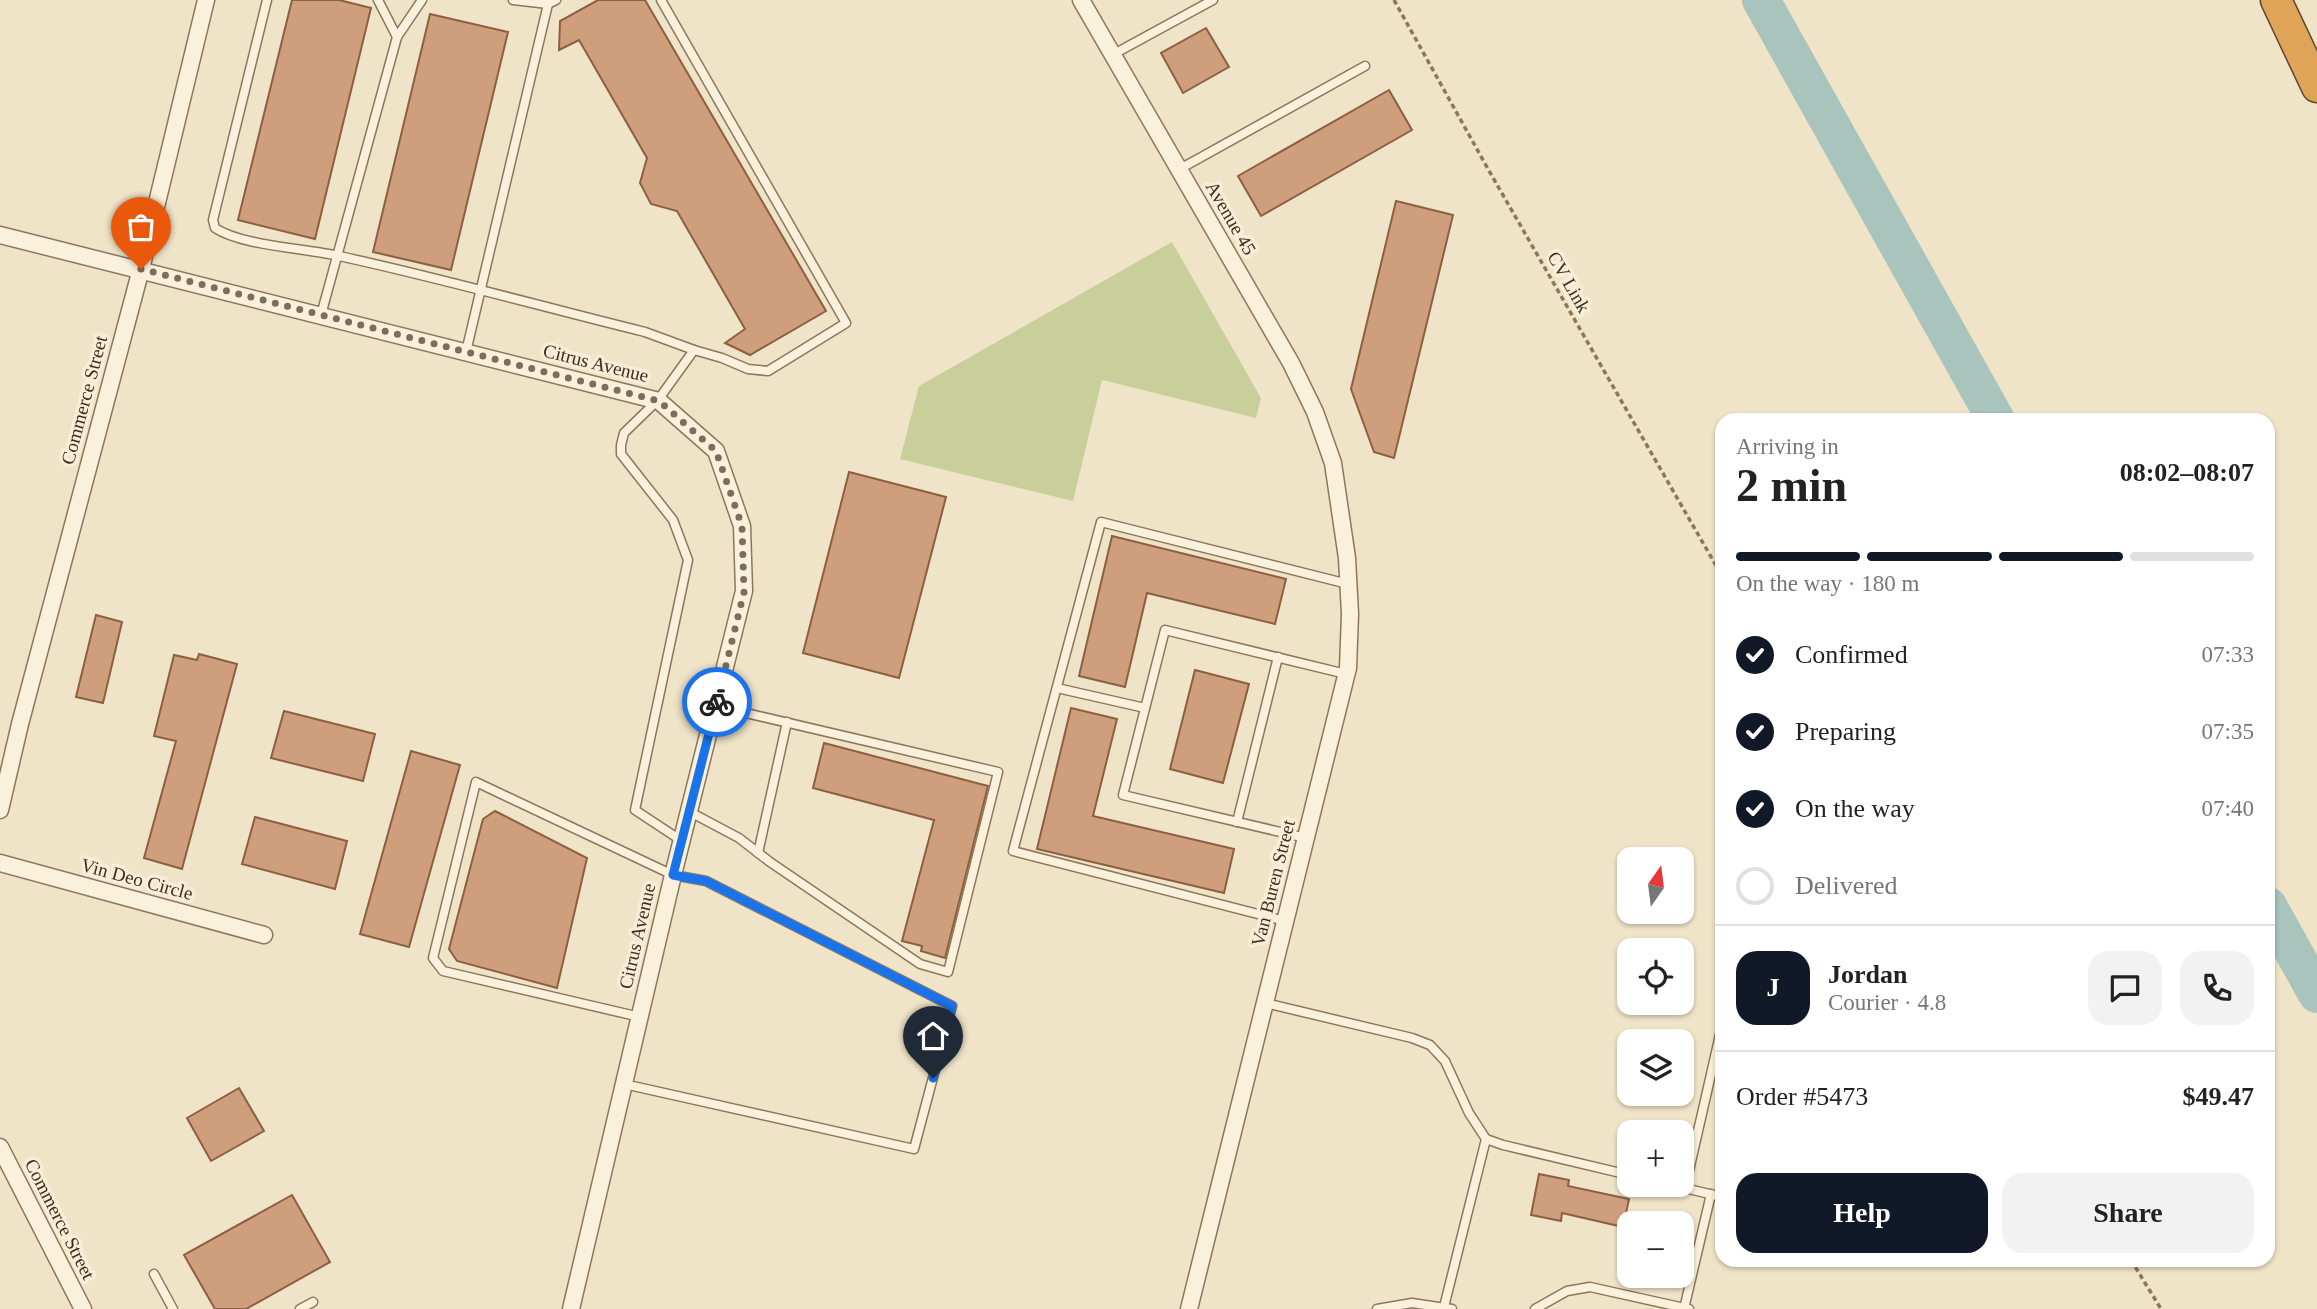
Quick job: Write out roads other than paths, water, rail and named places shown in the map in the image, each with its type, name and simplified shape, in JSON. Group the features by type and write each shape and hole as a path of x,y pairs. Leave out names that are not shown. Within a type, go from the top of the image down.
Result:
{"highway":[{"path":"2276,0 2317,87"}],"street":[{"name":"Commerce Street","path":"0,810 20,724 141,269 206,0"},
{"name":"Avenue 45","path":"1081,0 1291,363 1315,412 1333,463"},
{"name":"Citrus Avenue","path":"0,235 658,400 716,451 742,526 744,592 673,875 571,1309"},
{"name":"Van Buren Street","path":"1189,1309 1346,674 1350,614 1333,463"},
{"name":"Vin Deo Circle","path":"0,863 264,935"},
{"name":"Commerce Street","path":"0,1147 83,1309"}],"lane":[{"path":"267,0 213,220 215,228 223,234 337,256 645,332 748,369 768,371 846,323 661,0"},
{"path":"378,0 397,37"},
{"path":"321,315 397,37 422,0"},
{"path":"466,352 552,2 513,0"},
{"path":"1112,55 1213,0"},
{"path":"1178,170 1365,66"},
{"path":"682,841 635,810 688,559 673,520 621,454 624,433 658,400 694,350"},
{"path":"1285,921 1013,851 1101,522 1348,584"},
{"path":"1306,838 1123,795 1165,629 1346,674"},
{"path":"1237,822 1279,657"},
{"path":"1057,688 1145,708"},
{"path":"690,812 739,838 920,964 948,972 998,772 716,706"},
{"path":"758,853 787,722"},
{"path":"624,1084 914,1149 952,1006 706,881 673,875 476,782 433,958 443,971 639,1017"},
{"path":"1265,1003 1412,1038 1430,1045 1445,1061 1469,1113 1486,1139 1617,1172"},
{"path":"1694,1149 1715,1057"},
{"path":"1377,1309 1412,1303 1448,1308 1486,1139"},
{"path":"1694,1190 1715,1195"},
{"path":"1535,1309 1567,1291 1590,1287 1686,1309 1711,1194"},
{"path":"154,1274 173,1309"},
{"path":"300,1309 313,1301"}],"waterway":[{"path":"1761,0 1992,413"},
{"path":"2275,919 2317,994"}]}
